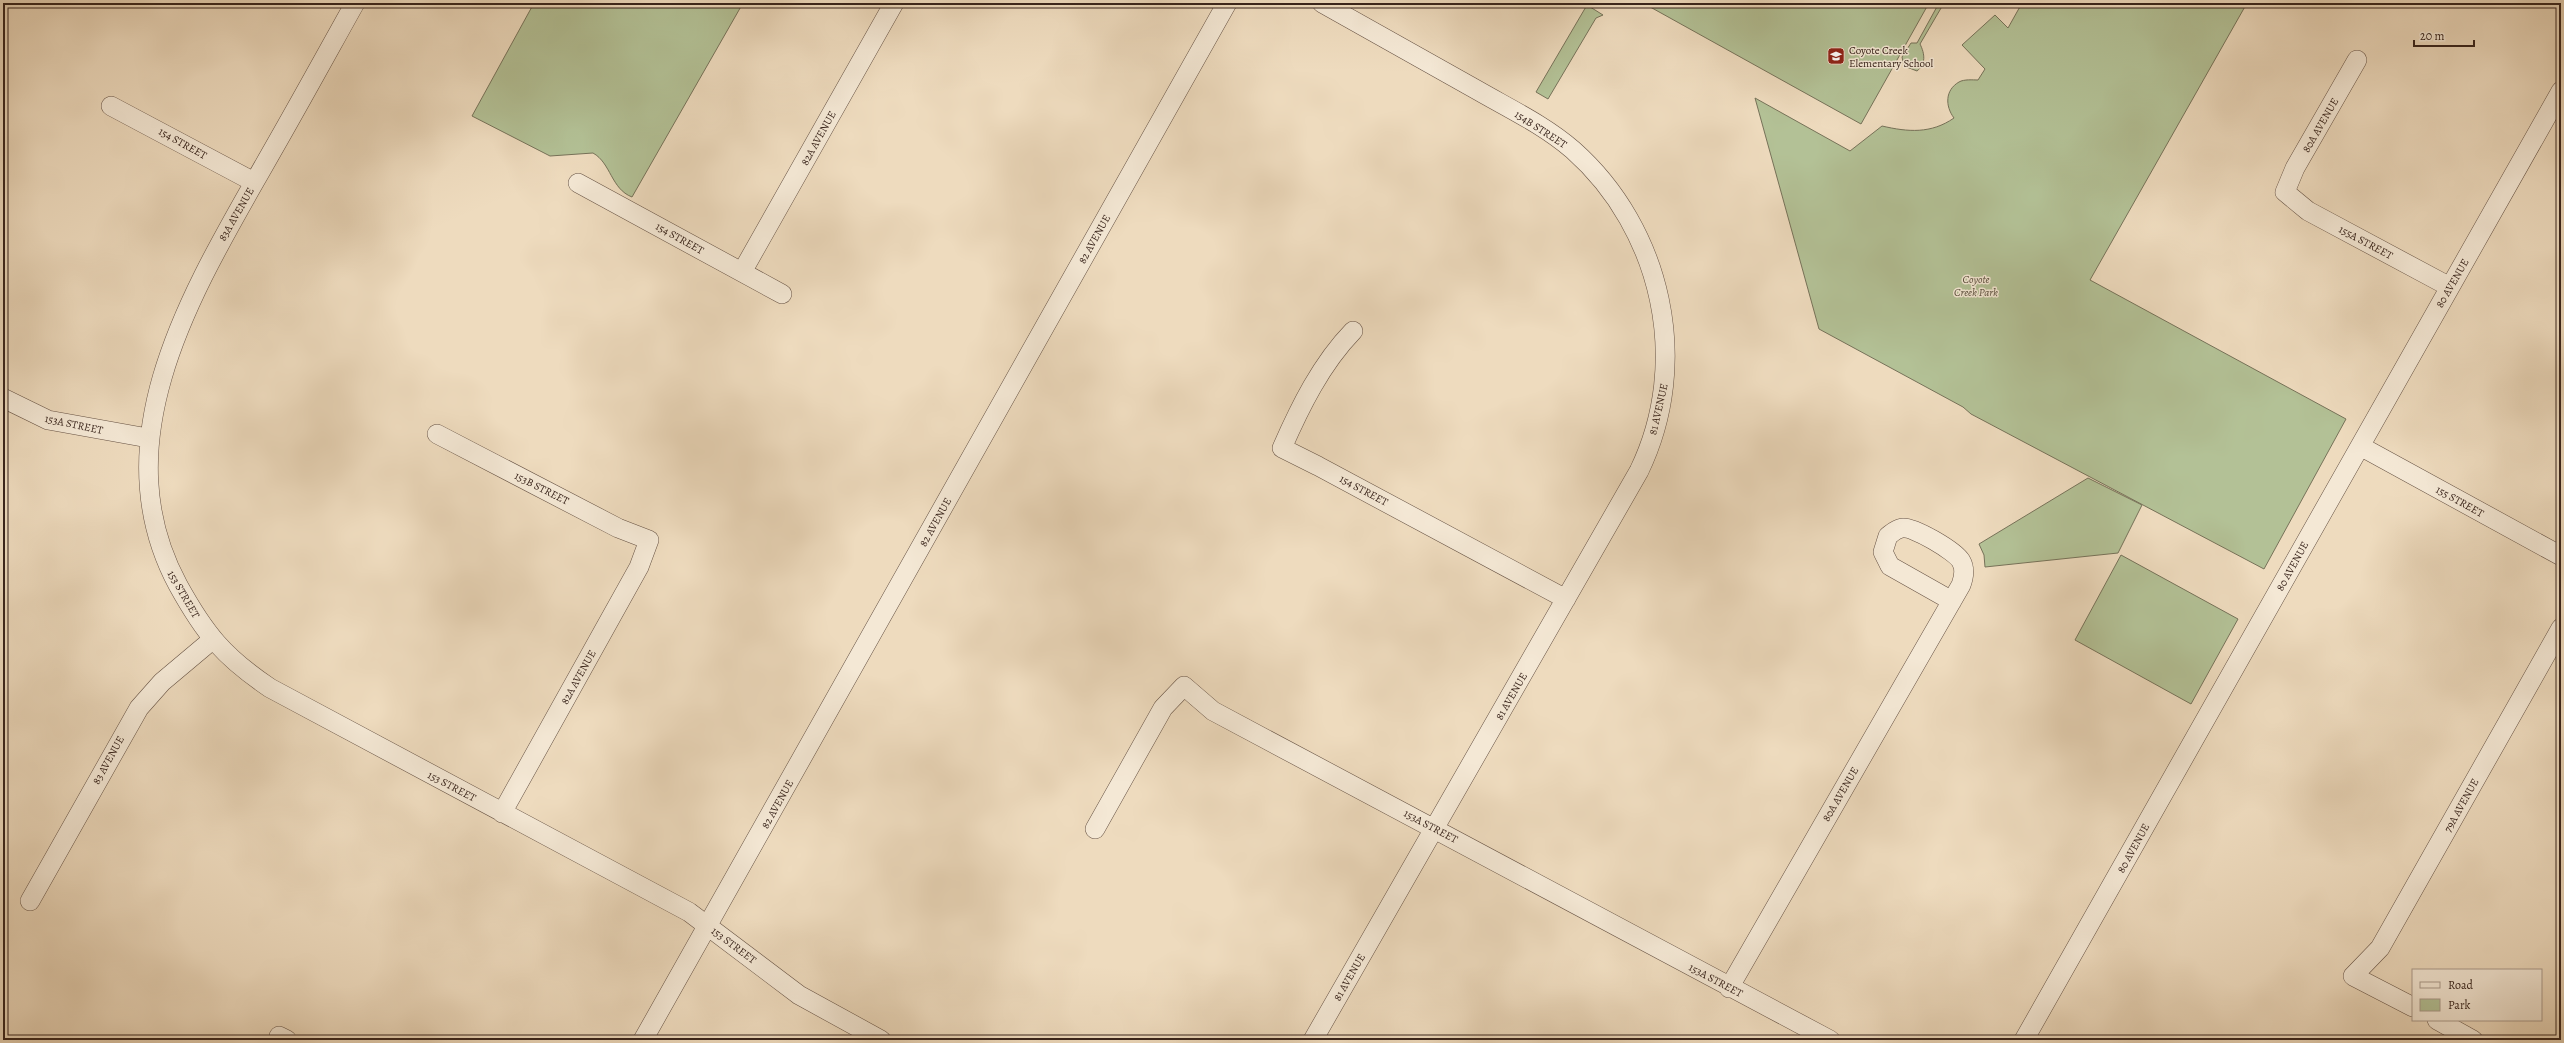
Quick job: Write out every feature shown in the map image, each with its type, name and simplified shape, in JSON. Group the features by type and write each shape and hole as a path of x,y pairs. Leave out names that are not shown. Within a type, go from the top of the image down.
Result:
{"street":[{"name":"83A AVENUE","path":"148,438 165,370 191,300 206,266 355,3"},
{"name":"82A AVENUE","path":"742,272 894,3"},
{"name":"82 AVENUE","path":"643,1040 1227,3"},
{"name":"154B STREET","path":"1322,3 1542,127 1586,162 1612,192 1644,248 1657,286 1665,336"},
{"name":"80A AVENUE","path":"2285,192 2296,168 2357,60"},
{"name":"80 AVENUE","path":"2024,1040 2561,91"},
{"name":"154 STREET","path":"111,106 254,182"},
{"name":"154 STREET","path":"578,183 782,294"},
{"name":"155A STREET","path":"2285,192 2308,211 2450,288"},
{"name":"154 STREET","path":"1353,331 1330,357 1295,419 1282,448 1566,599"},
{"name":"81 AVENUE","path":"1313,1040 1644,460 1660,409 1666,365 1665,336"},
{"name":"153A STREET","path":"3,398 48,420 148,438"},
{"name":"153B STREET","path":"437,434 618,528 649,540"},
{"name":"153 STREET","path":"148,438 148,493 158,539 174,577 212,640 238,665 270,688 689,912 799,995 881,1040"},
{"name":"155 STREET","path":"2360,446 2561,556"},
{"name":"82A AVENUE","path":"502,813 639,567 649,540"},
{"name":"80A AVENUE","path":"1729,988 1952,601"},
{"name":"79A AVENUE","path":"2412,1006 2353,976 2380,948 2561,628"},
{"name":"83 AVENUE","path":"30,901 138,708 162,682 212,640"},
{"name":"153A STREET","path":"1095,829 1163,708 1184,686 1213,711 1434,828 1729,988 1830,1040"},
{"path":"2439,1021 2473,1040"}],"green space":[{"path":"534,3 743,3 632,197 620,188 604,163 593,153 550,156 472,116"},
{"path":"1643,3 1929,3 1861,124"},
{"path":"1939,3 1944,3 1920,44 1924,55 1922,65 1917,71 1904,66 1902,57 1911,43 1917,43"},
{"name":"Coyote Creek Park","path":"2022,3 2247,3 2090,280 2346,419 2264,569 1971,414 1963,407 1819,329 1755,98 1850,151 1882,126 1901,130 1919,130 1937,127 1954,118 1949,108 1948,98 1954,85 1961,81 1978,80 1985,69 1962,45 1995,15 2008,28"},
{"path":"1587,5 1603,15 1596,18 1548,99 1536,92"},
{"path":"2088,478 2142,505 2118,553 1985,567 1984,555 1979,544"},
{"path":"2121,555 2238,619 2191,704 2075,640"}],"place":[{"name":"Coyote Creek Elementary School","path":"1836,56"}]}
